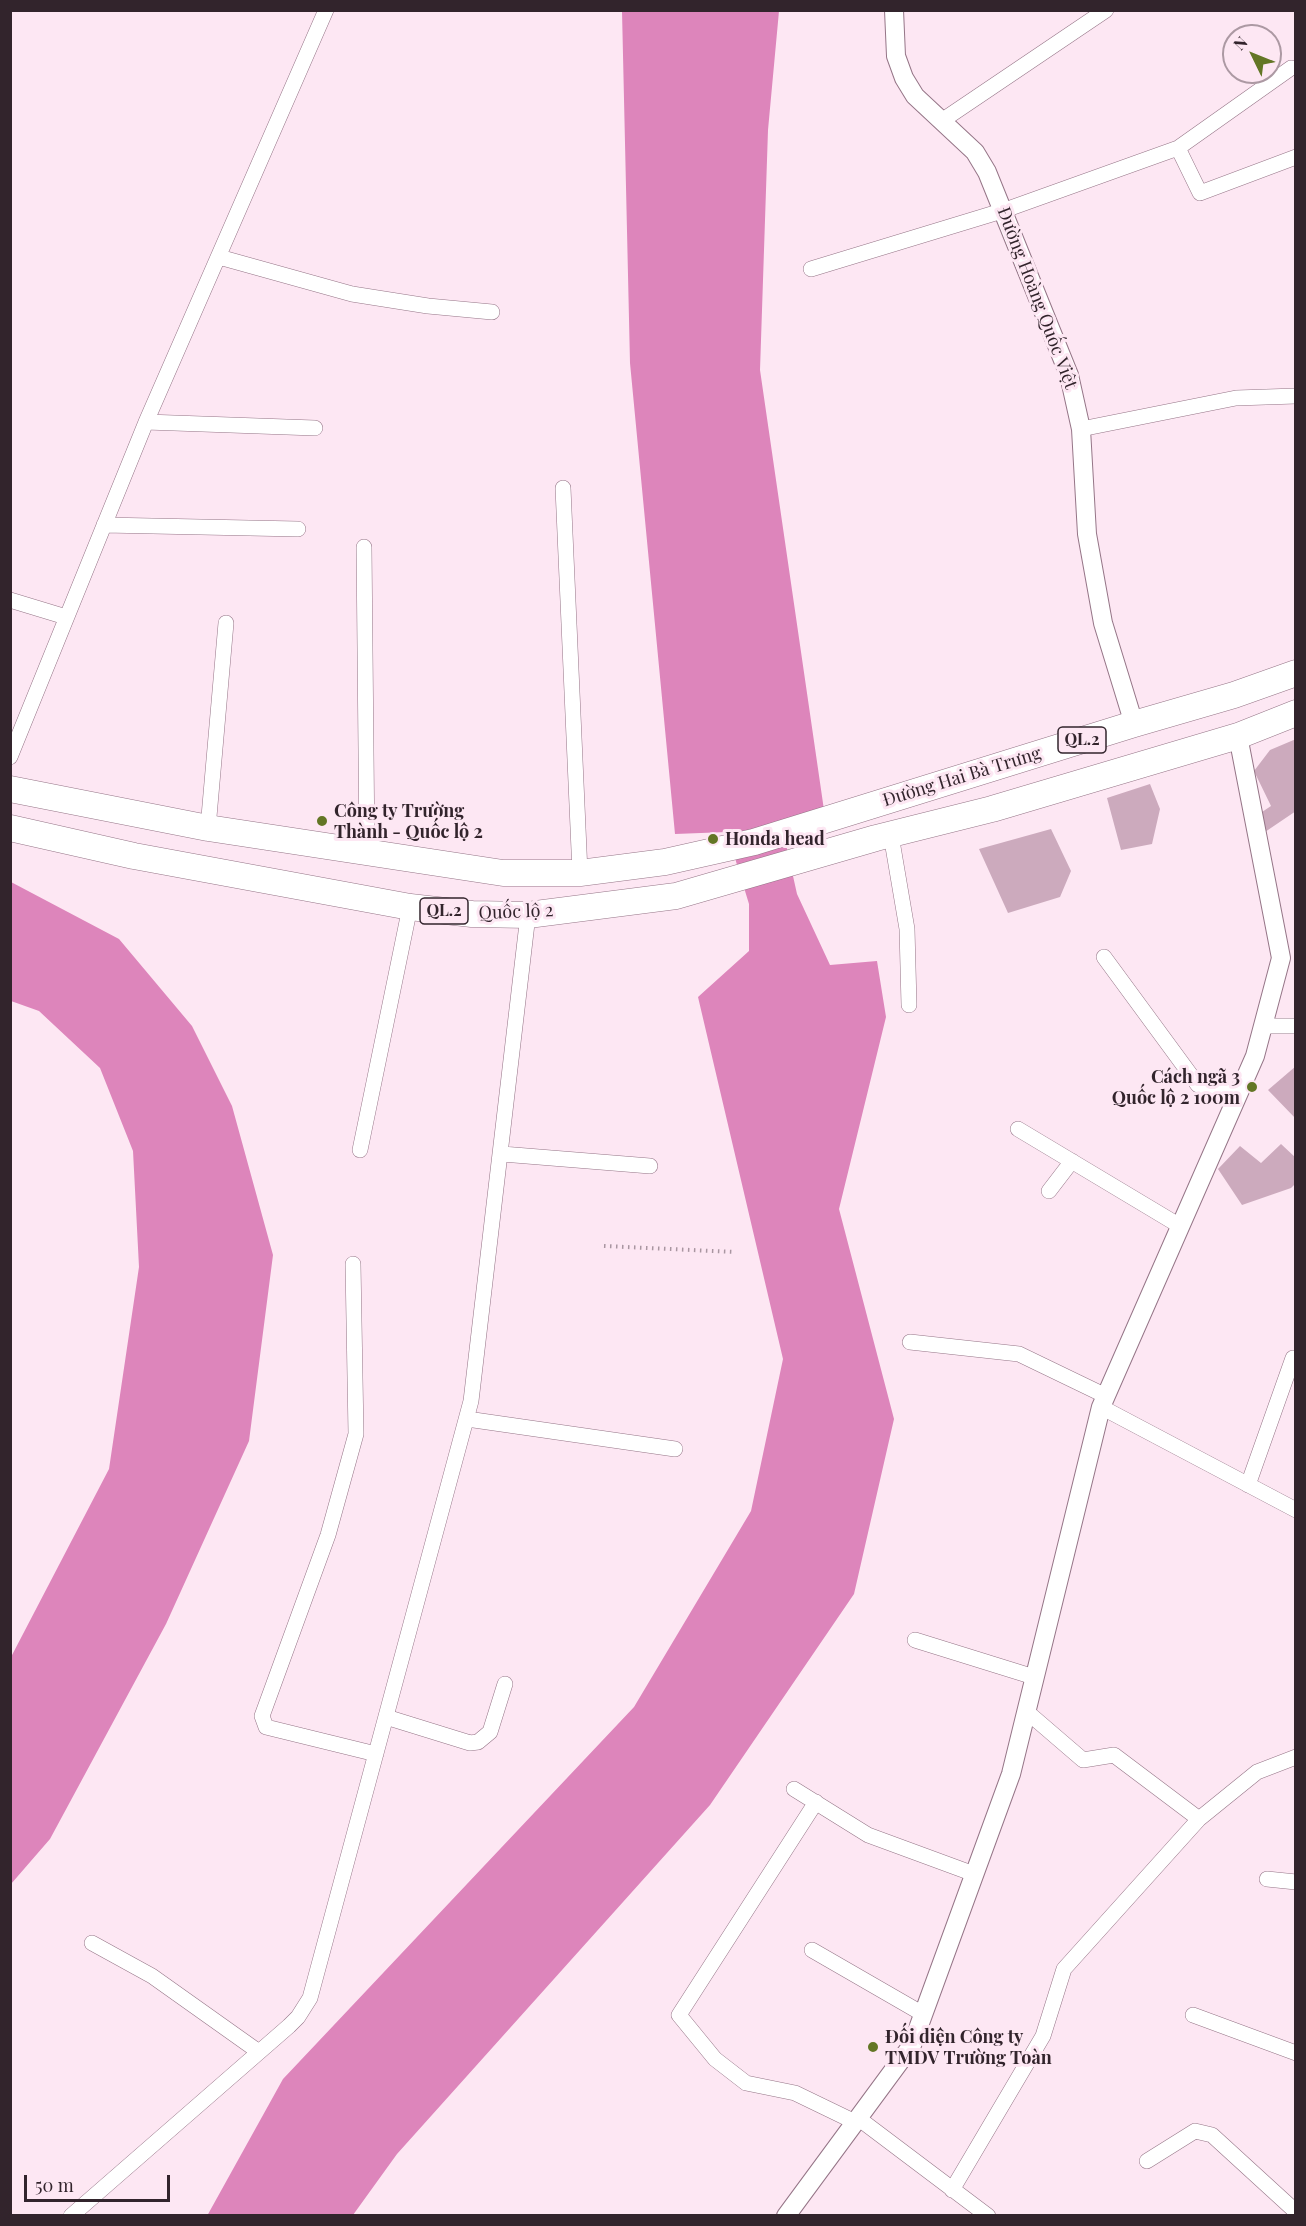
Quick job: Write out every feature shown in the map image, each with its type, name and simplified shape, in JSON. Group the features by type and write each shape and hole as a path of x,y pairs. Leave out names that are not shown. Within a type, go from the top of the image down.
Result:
{"highway":[{"name":"Đường Hai Bà Trưng","path":"869,806 1296,674"},
{"name":"Đường Hai Bà Trưng","path":"883,837 1238,736 1296,712"},
{"name":"Quốc lộ 2","path":"10,789 208,828 503,873 580,873 687,857 754,842 869,806"},
{"name":"Quốc lộ 2","path":"10,828 134,856 410,907 472,914 528,915 676,896 883,837"}],"street":[{"path":"10,757 146,422 326,10"},
{"name":"Đường Hoàng Quốc Việt","path":"894,10 896,56 904,78 915,96 975,152 987,172 1005,210 1069,375 1081,429 1089,545 1103,623 1134,723"},
{"path":"943,120 1106,10"},
{"path":"811,269 1005,210 1178,148 1291,68"},
{"path":"1178,148 1200,193 1296,157"},
{"path":"219,256 352,294 492,312"},
{"path":"1081,429 1236,398 1296,396"},
{"path":"146,422 315,428"},
{"path":"563,488 580,873"},
{"path":"104,525 298,529"},
{"path":"364,547 367,853"},
{"path":"10,600 66,617"},
{"path":"208,828 226,623"},
{"path":"786,2216 912,2045 1011,1774 1104,1402 1255,1056 1281,958 1238,736"},
{"path":"883,837 907,929 909,1005"},
{"path":"360,1149 410,907"},
{"path":"71,2216 298,2017 310,1998 471,1401 502,1154 528,915"},
{"path":"1104,957 1198,1085 1238,1094"},
{"path":"1263,1026 1296,1026"},
{"path":"1018,1129 1180,1226"},
{"path":"502,1154 650,1166"},
{"path":"1049,1191 1072,1161"},
{"path":"353,1264 356,1434 328,1535 262,1716 266,1727 376,1754"},
{"path":"910,1341 1019,1354 1296,1510"},
{"path":"1248,1485 1293,1358"},
{"path":"467,1419 675,1449"},
{"path":"915,1640 1034,1677"},
{"path":"386,1717 470,1743 478,1742 490,1732 505,1684"},
{"path":"1026,1711 1083,1760 1114,1755 1199,1819"},
{"path":"952,2190 1043,2036 1064,1969 1199,1819 1257,1772 1296,1757"},
{"path":"794,1789 868,1835 974,1874"},
{"path":"816,1802 679,2015 715,2059 746,2083 795,2093 856,2120 988,2216"},
{"path":"1267,1880 1296,1882"},
{"path":"92,1943 121,1957 166,1985 259,2052"},
{"path":"812,1950 923,2014"},
{"path":"1193,2015 1296,2053"},
{"path":"1147,2161 1195,2131 1212,2135 1293,2212"}],"path":[{"path":"604,1246 735,1252"}],"shaded area":[{"path":"622,11 779,11 768,130 760,370 824,810 781,822 797,894 830,965 877,961 886,1017 839,1209 894,1419 854,1594 710,1805 397,2154 353,2215 207,2216 283,2079 634,1707 751,1511 783,1359 698,997 749,951 749,904 727,832 675,834 630,363"},
{"path":"11,882 119,939 192,1026 232,1106 273,1255 249,1441 166,1624 50,1839 11,1884 11,1657 109,1469 139,1267 133,1151 100,1068 39,1011 11,1001"}],"building":[{"path":"1296,739 1296,811 1262,834 1259,814 1271,806 1254,771 1270,750"},
{"path":"1150,784 1160,809 1152,844 1121,850 1107,798"},
{"path":"1051,829 1071,871 1060,897 1008,913 979,849"},
{"path":"1296,1066 1296,1119 1268,1090"},
{"path":"1281,1144 1296,1158 1296,1183 1291,1188 1242,1205 1218,1169 1240,1146 1261,1163"}],"place":[{"name":"Công ty Trường Thành - Quốc lộ 2","path":"322,821"},
{"name":"Honda head","path":"713,839"},
{"name":"Cách ngã 3 Quốc lộ 2 100m","path":"1252,1087"},
{"name":"Đối diện Công ty TMDV Trường Toàn","path":"873,2047"}]}
